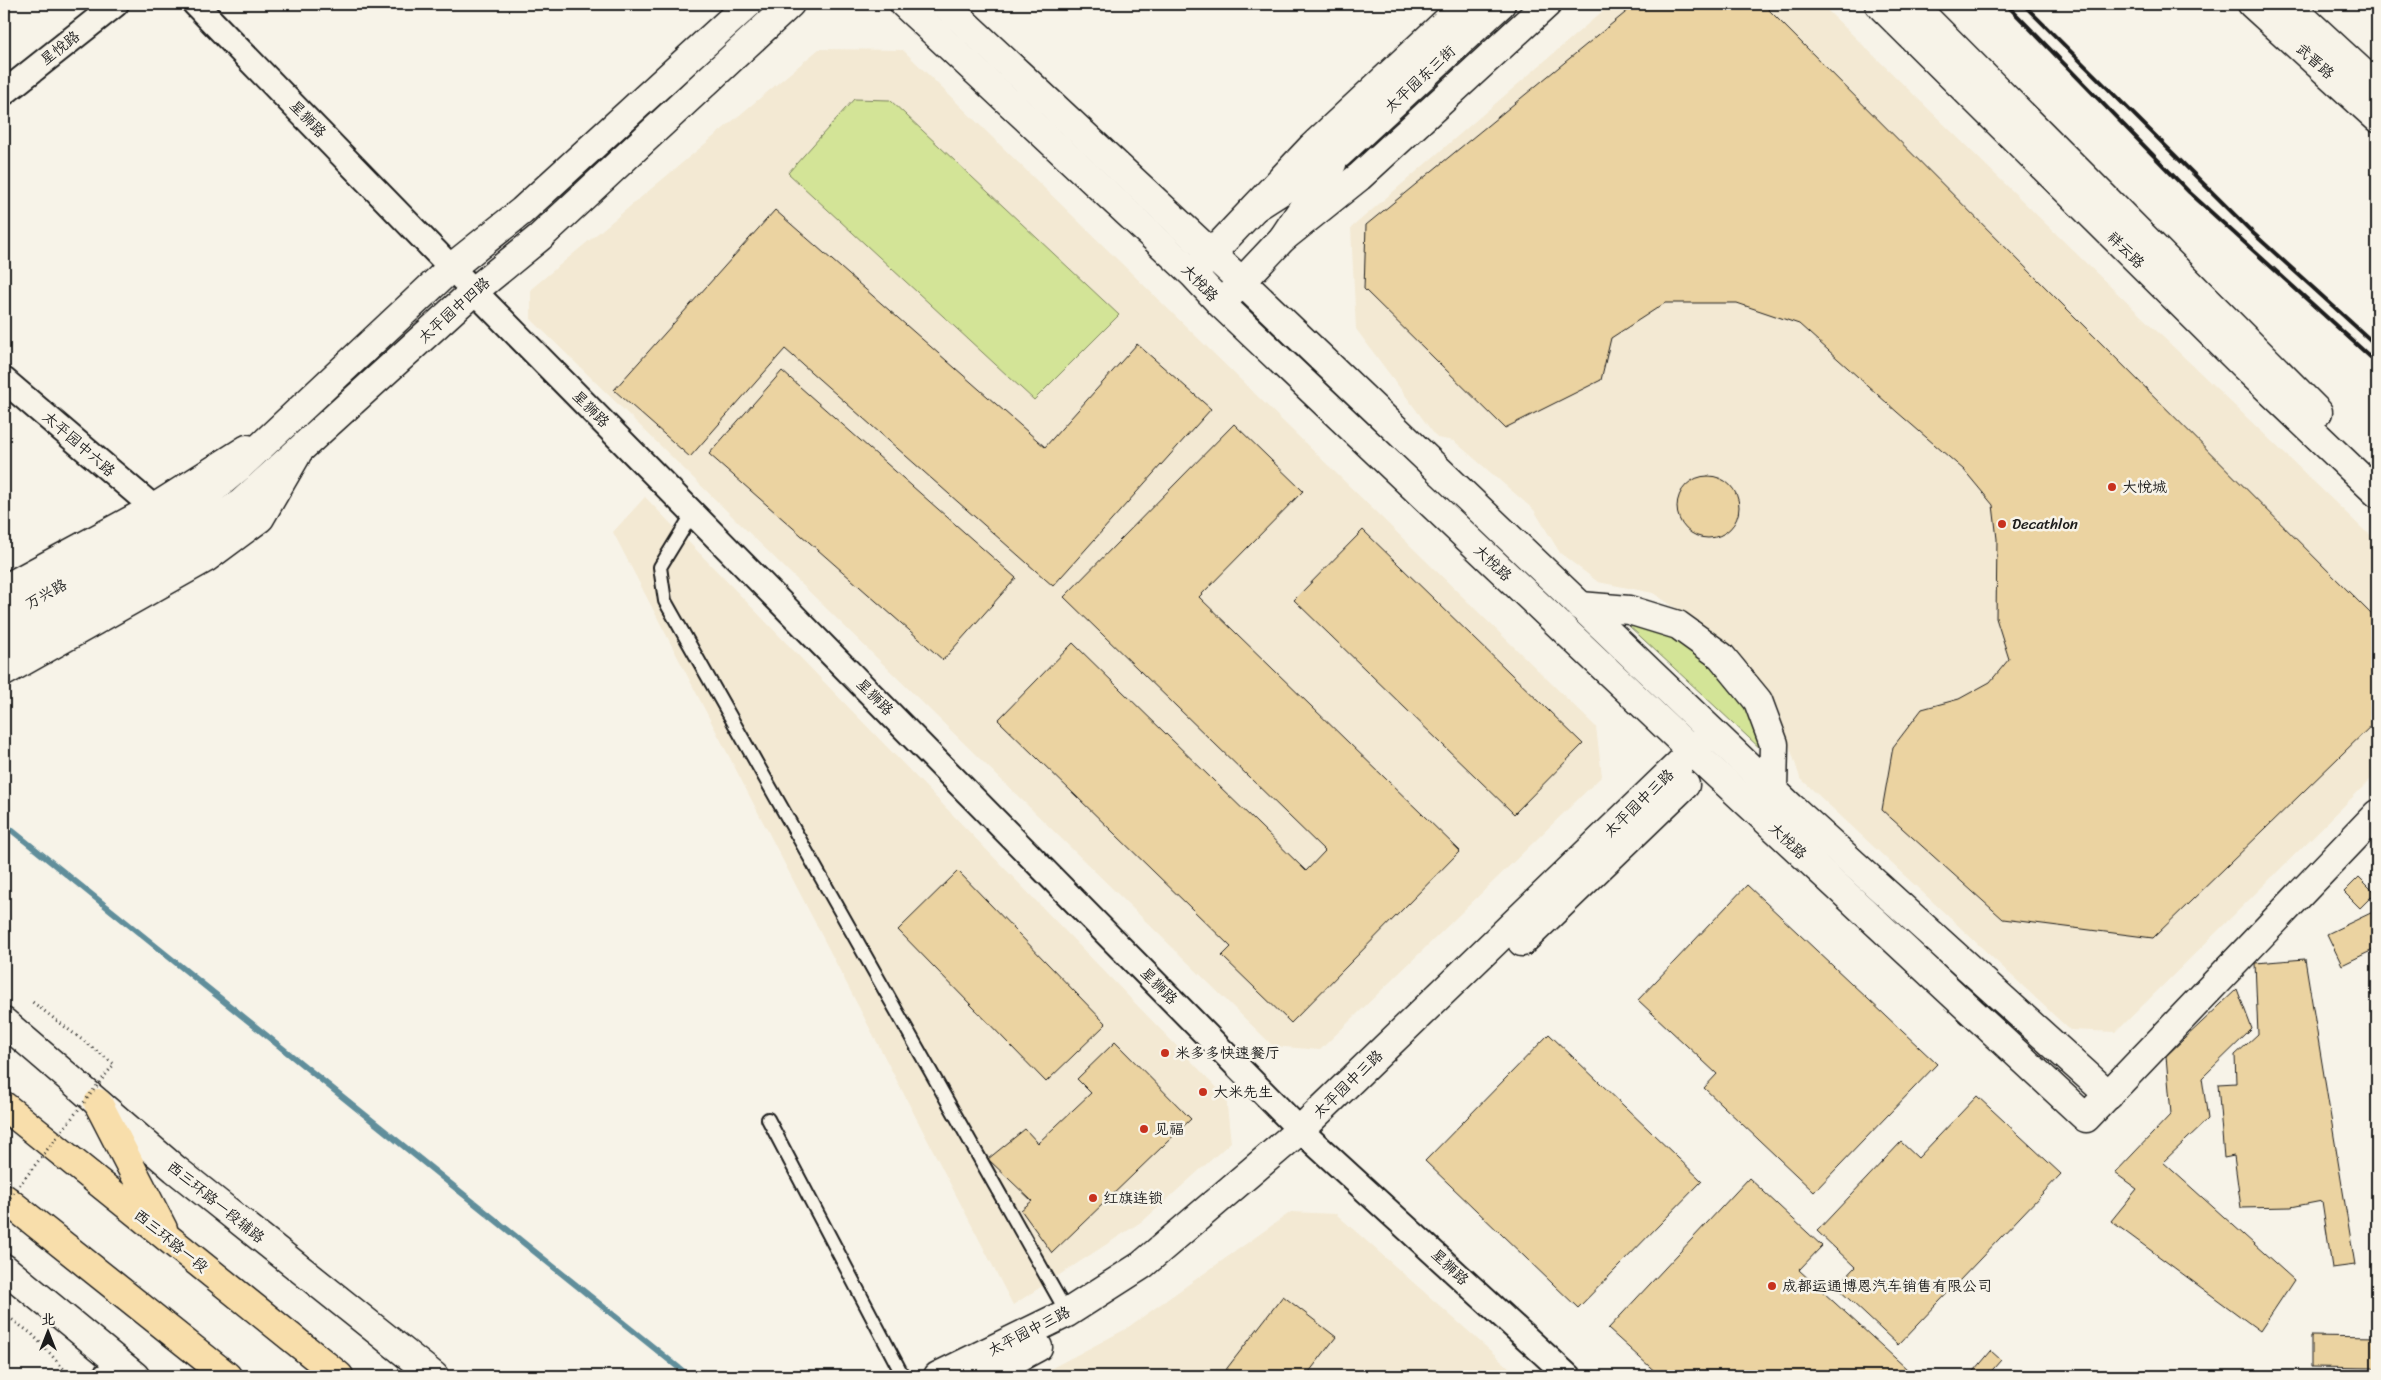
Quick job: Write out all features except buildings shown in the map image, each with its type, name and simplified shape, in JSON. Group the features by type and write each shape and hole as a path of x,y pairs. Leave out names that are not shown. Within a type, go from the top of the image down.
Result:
{"highway":[{"path":"98,1103 168,1239"},
{"name":"西三环路一段","path":"4,1106 339,1376"},
{"path":"4,1198 227,1376"}],"street":[{"name":"星悦路","path":"4,93 116,4"},
{"name":"星狮路","path":"196,4 474,291 1306,1135 1568,1376"},
{"path":"4,642 172,524 280,428 452,267 522,211 748,4"},
{"name":"太平园中四路","path":"93,580 175,548 240,503 474,291 540,237 790,4"},
{"name":"大悦路","path":"904,4 1192,274 1221,304 1699,758 2086,1118 2109,1096"},
{"path":"944,4 1212,253 1773,790 2109,1096 2377,814"},
{"path":"1192,274 1311,148 1465,4"},
{"name":"太平园东三街","path":"1339,154 1502,4"},
{"path":"1221,304 1283,238 1359,178 1547,4"},
{"name":"祥云路","path":"1879,4 2242,364 2377,493"},
{"name":"祥云路","path":"1912,4 2137,232 2377,468"},
{"name":"武晋路","path":"2252,4 2377,118"},
{"name":"武晋路","path":"2288,4 2377,86"},
{"path":"1256,208 1339,154"},
{"path":"1283,238 1339,154"},
{"name":"太平园中六路","path":"4,380 154,508"},
{"path":"4,589 154,508 280,428"},
{"path":"4,672 206,558 260,518 298,452"},
{"name":"万兴路","path":"4,618 93,580"},
{"path":"1580,606 1629,610 1678,625 1721,656 1758,702 1774,744 1773,790"},
{"name":"太平园中三路","path":"984,1376 1086,1321 1146,1281 1306,1135 1719,738"},
{"name":"西三环路一段辅路","path":"4,1022 175,1169 434,1376"},
{"name":"太平园中三路","path":"938,1376 1067,1313 1142,1265 1306,1135"},
{"path":"4,1268 121,1373"}],"lane":[{"path":"693,513 660,567 665,601 1067,1313"},
{"path":"768,1119 902,1376"}],"path":[{"path":"4,1205 114,1064 31,1001"},
{"path":"4,1314 32,1334 64,1369"}],"shaded area":[{"name":"大悦城","path":"1611,4 1821,4 2087,264 2365,531 2377,539 2377,773 2116,1032 2070,1030 1800,778 1777,707 1715,634 1653,593 1598,582 1560,553 1534,510 1454,441 1437,438 1356,329 1351,228"},
{"path":"819,49 903,50 1596,727 1602,776 1320,1050 1273,1046 531,319 531,289"},
{"path":"645,497 1226,1097 1231,1142 1144,1220 1013,1305 613,532"},
{"path":"1291,1212 1336,1214 1519,1376 1037,1376 1124,1330"}],"green space":[{"path":"854,99 890,100 1119,315 1034,400 788,173"},
{"path":"1628,625 1651,627 1667,632 1699,652 1715,665 1729,679 1751,710 1760,731 1763,751"}],"waterway":[{"path":"4,824 689,1376"}],"railway":[{"path":"2006,4 2189,192 2377,363"},
{"path":"2023,4 2254,234 2377,346"}],"place":[{"name":"大悦城","path":"2112,487"},
{"name":"Decathlon","path":"2002,524"},
{"name":"米多多快速餐厅","path":"1165,1053"},
{"name":"大米先生","path":"1203,1092"},
{"name":"见福","path":"1144,1129"},
{"name":"红旗连锁","path":"1093,1198"},
{"name":"成都运通博恩汽车销售有限公司","path":"1772,1286"}]}
